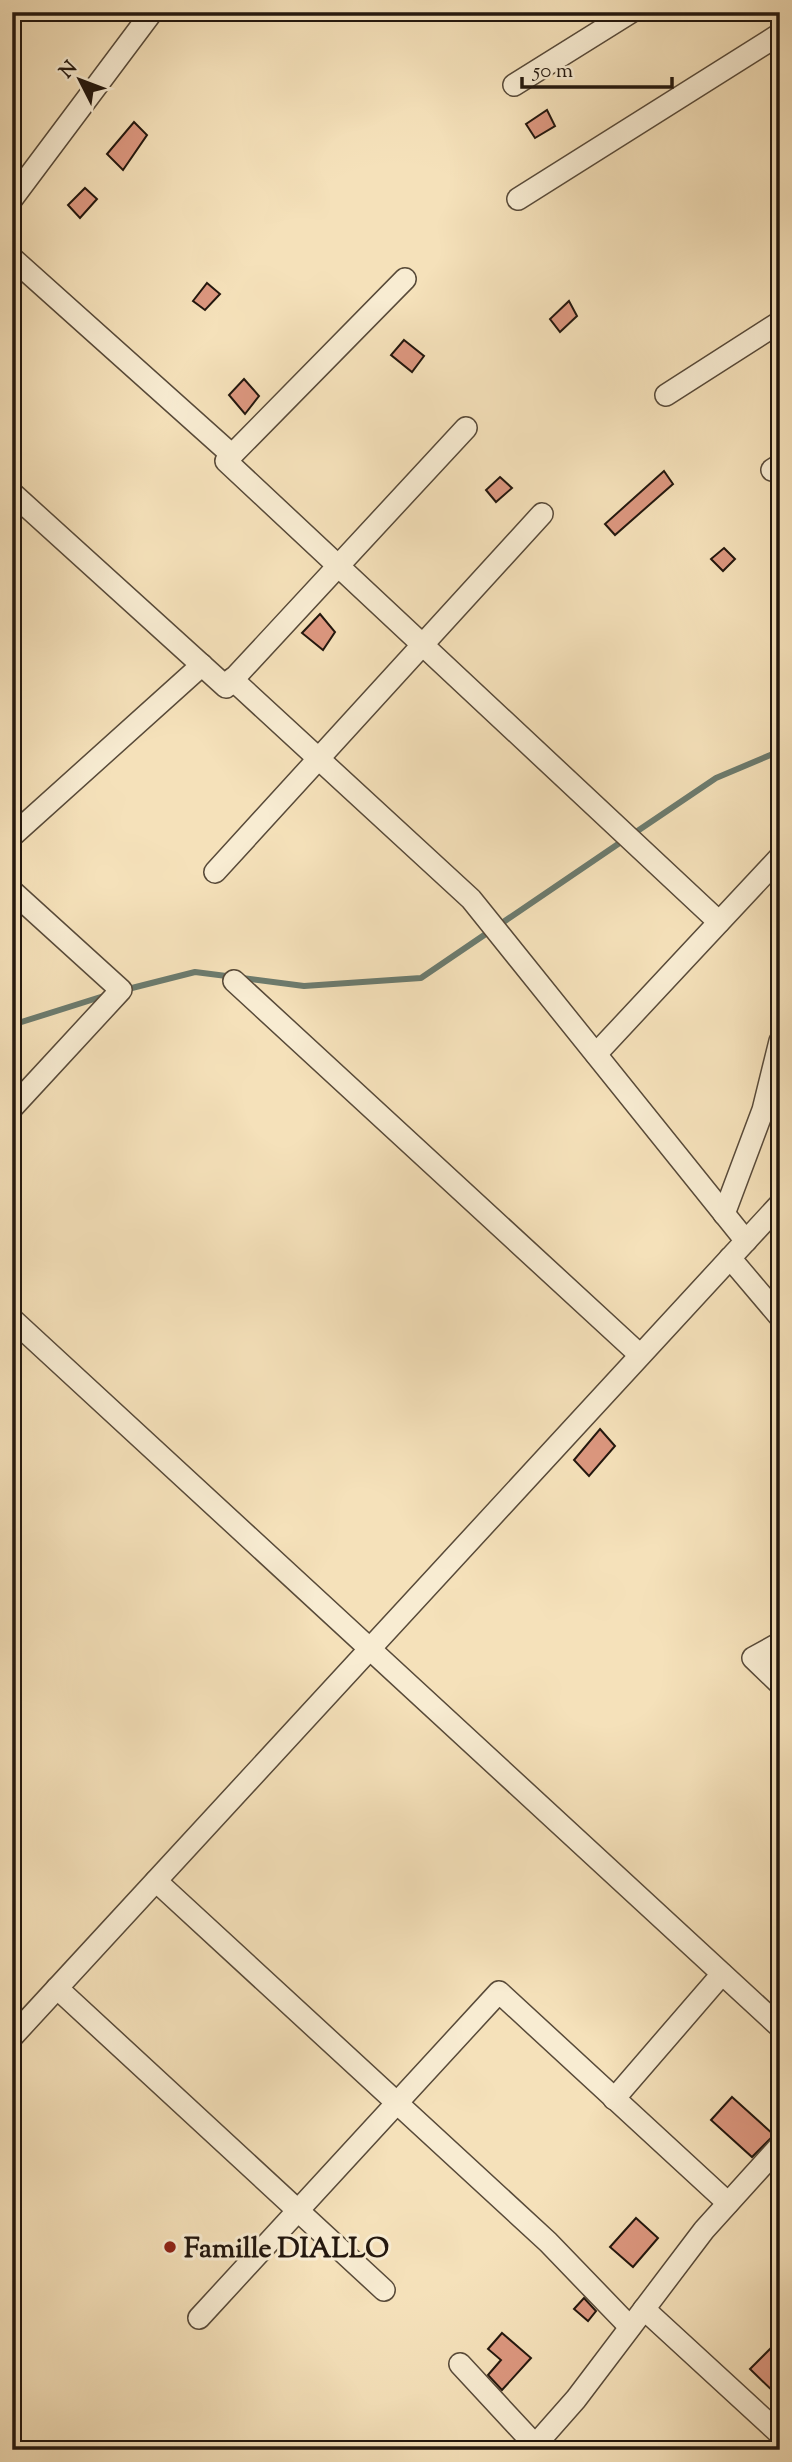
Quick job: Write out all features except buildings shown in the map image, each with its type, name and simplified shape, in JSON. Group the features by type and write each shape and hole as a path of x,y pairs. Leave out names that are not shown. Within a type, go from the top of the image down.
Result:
{"street":[{"path":"12,199 152,12"},
{"path":"514,85 631,12"},
{"path":"517,199 780,34"},
{"path":"12,258 232,455"},
{"path":"405,279 226,461 719,922"},
{"path":"666,395 780,322"},
{"path":"12,493 226,687 466,428"},
{"path":"215,872 542,514"},
{"path":"12,836 202,665"},
{"path":"232,679 471,899 746,1241"},
{"path":"596,1054 780,857"},
{"path":"12,891 121,990 12,1108"},
{"path":"234,981 640,1355"},
{"path":"724,1214 763,1110 780,1041"},
{"path":"12,2037 780,1204"},
{"path":"730,1258 780,1317"},
{"path":"12,1320 780,2027"},
{"path":"780,1643 753,1658 780,1684"},
{"path":"156,1881 548,2242 630,2327"},
{"path":"614,2099 722,1974"},
{"path":"57,1988 384,2290"},
{"path":"199,2318 499,1993 728,2203"},
{"path":"460,2364 533,2448 576,2399 704,2230 780,2146"},
{"path":"644,2309 780,2434"}],"waterway":[{"path":"633,834 716,778 780,751"},
{"path":"124,990 195,972 304,986 421,978 624,840"},
{"path":"12,1025 107,995"}],"place":[{"name":"Famille DIALLO","path":"170,2247"}]}
